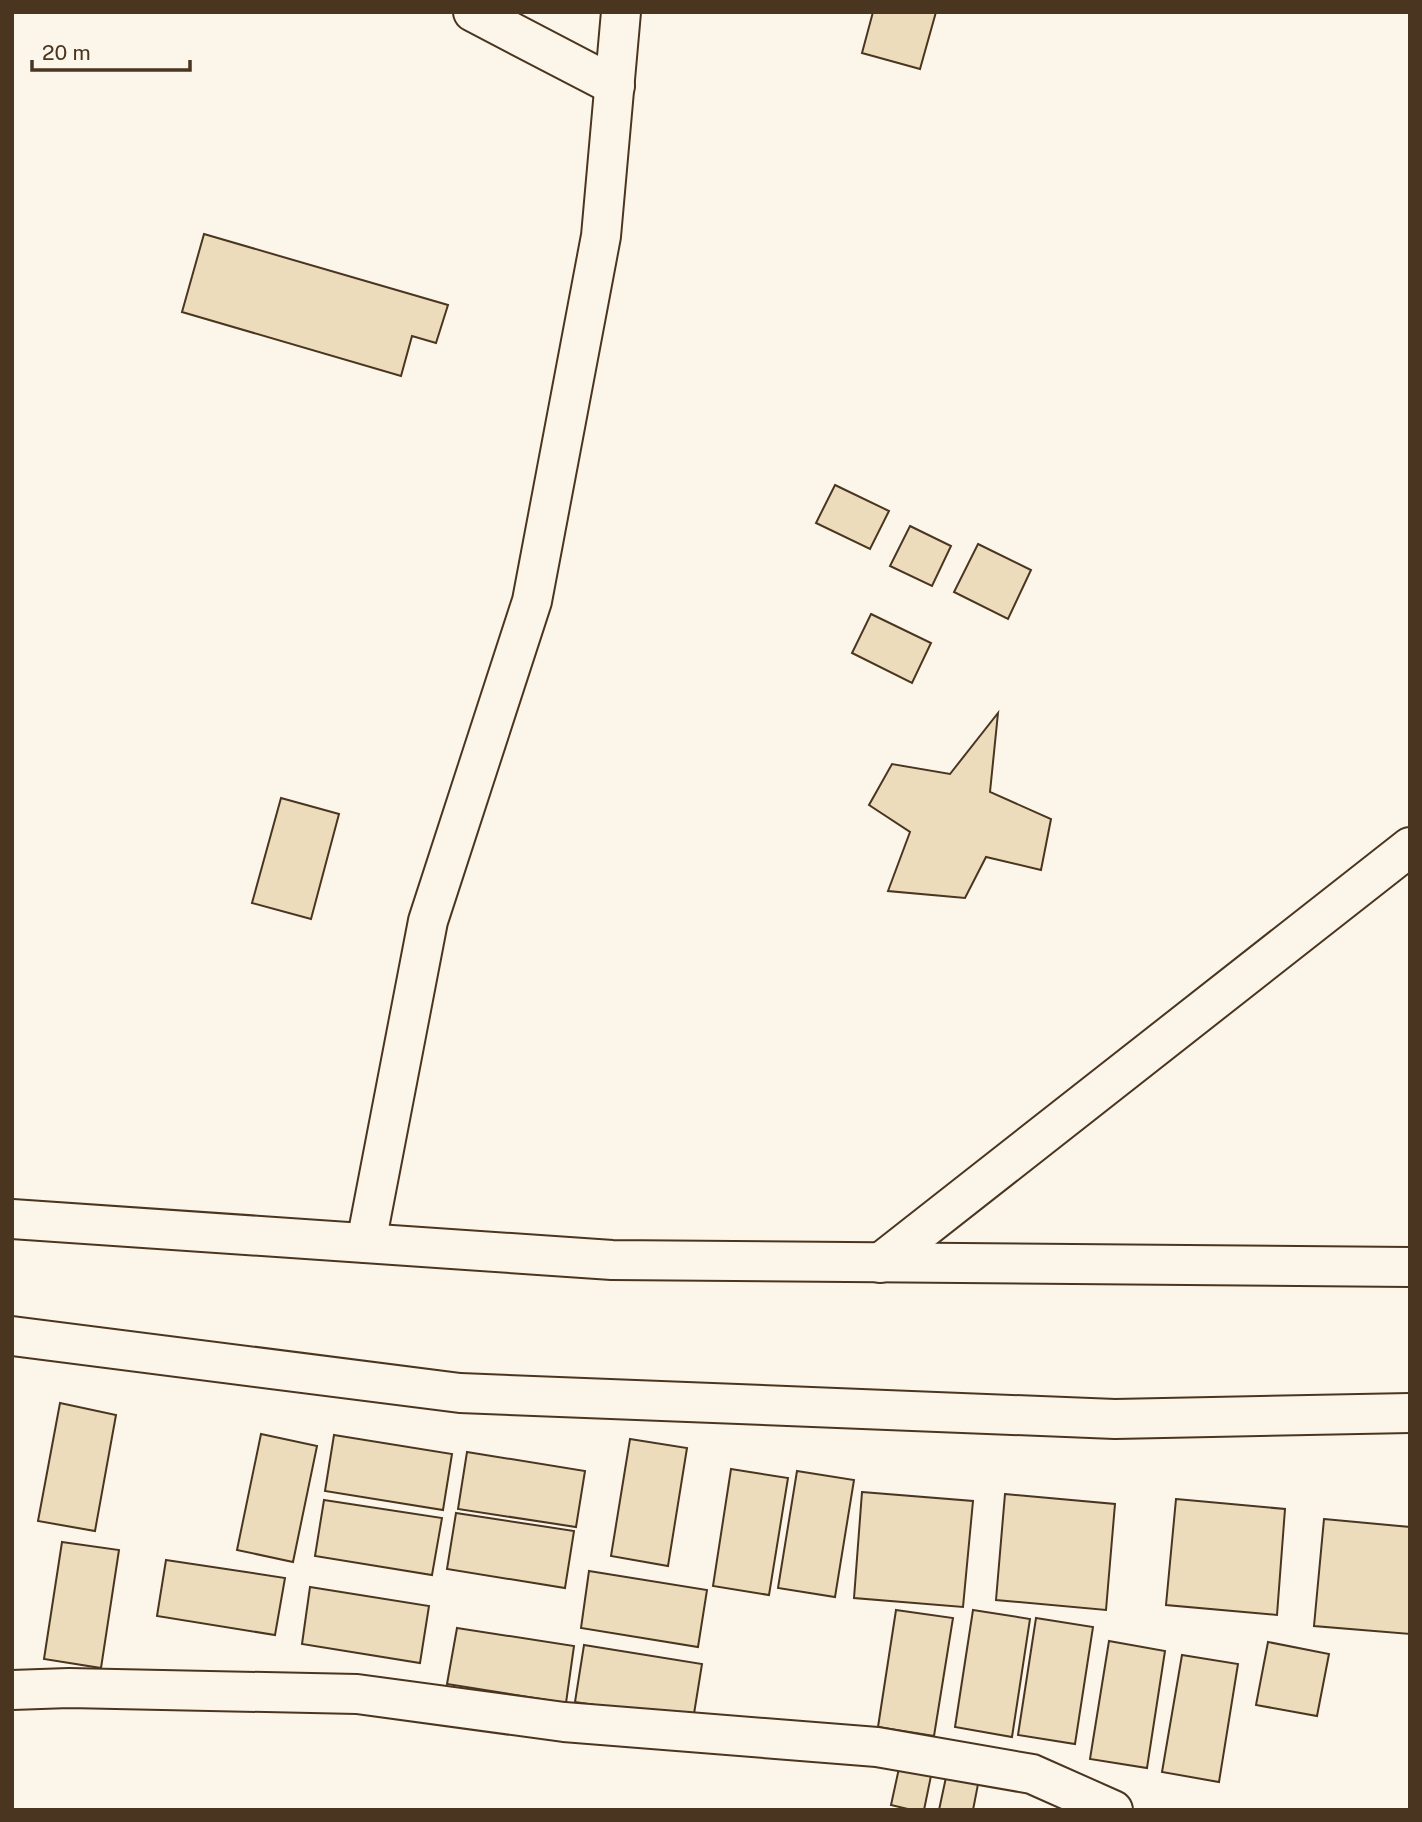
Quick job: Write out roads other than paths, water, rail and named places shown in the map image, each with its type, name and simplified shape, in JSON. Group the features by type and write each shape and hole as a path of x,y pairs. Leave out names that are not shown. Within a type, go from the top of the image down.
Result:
{"street":[{"path":"473,12 615,86"},
{"path":"366,1243 428,921 532,601 601,236 621,12"},
{"path":"880,1263 1410,846"},
{"path":"12,1219 612,1260 1410,1267"},
{"path":"12,1336 460,1393 1115,1419 1410,1413"},
{"path":"12,1690 69,1688 357,1694 564,1722 877,1747 1032,1774 1113,1810"}]}
